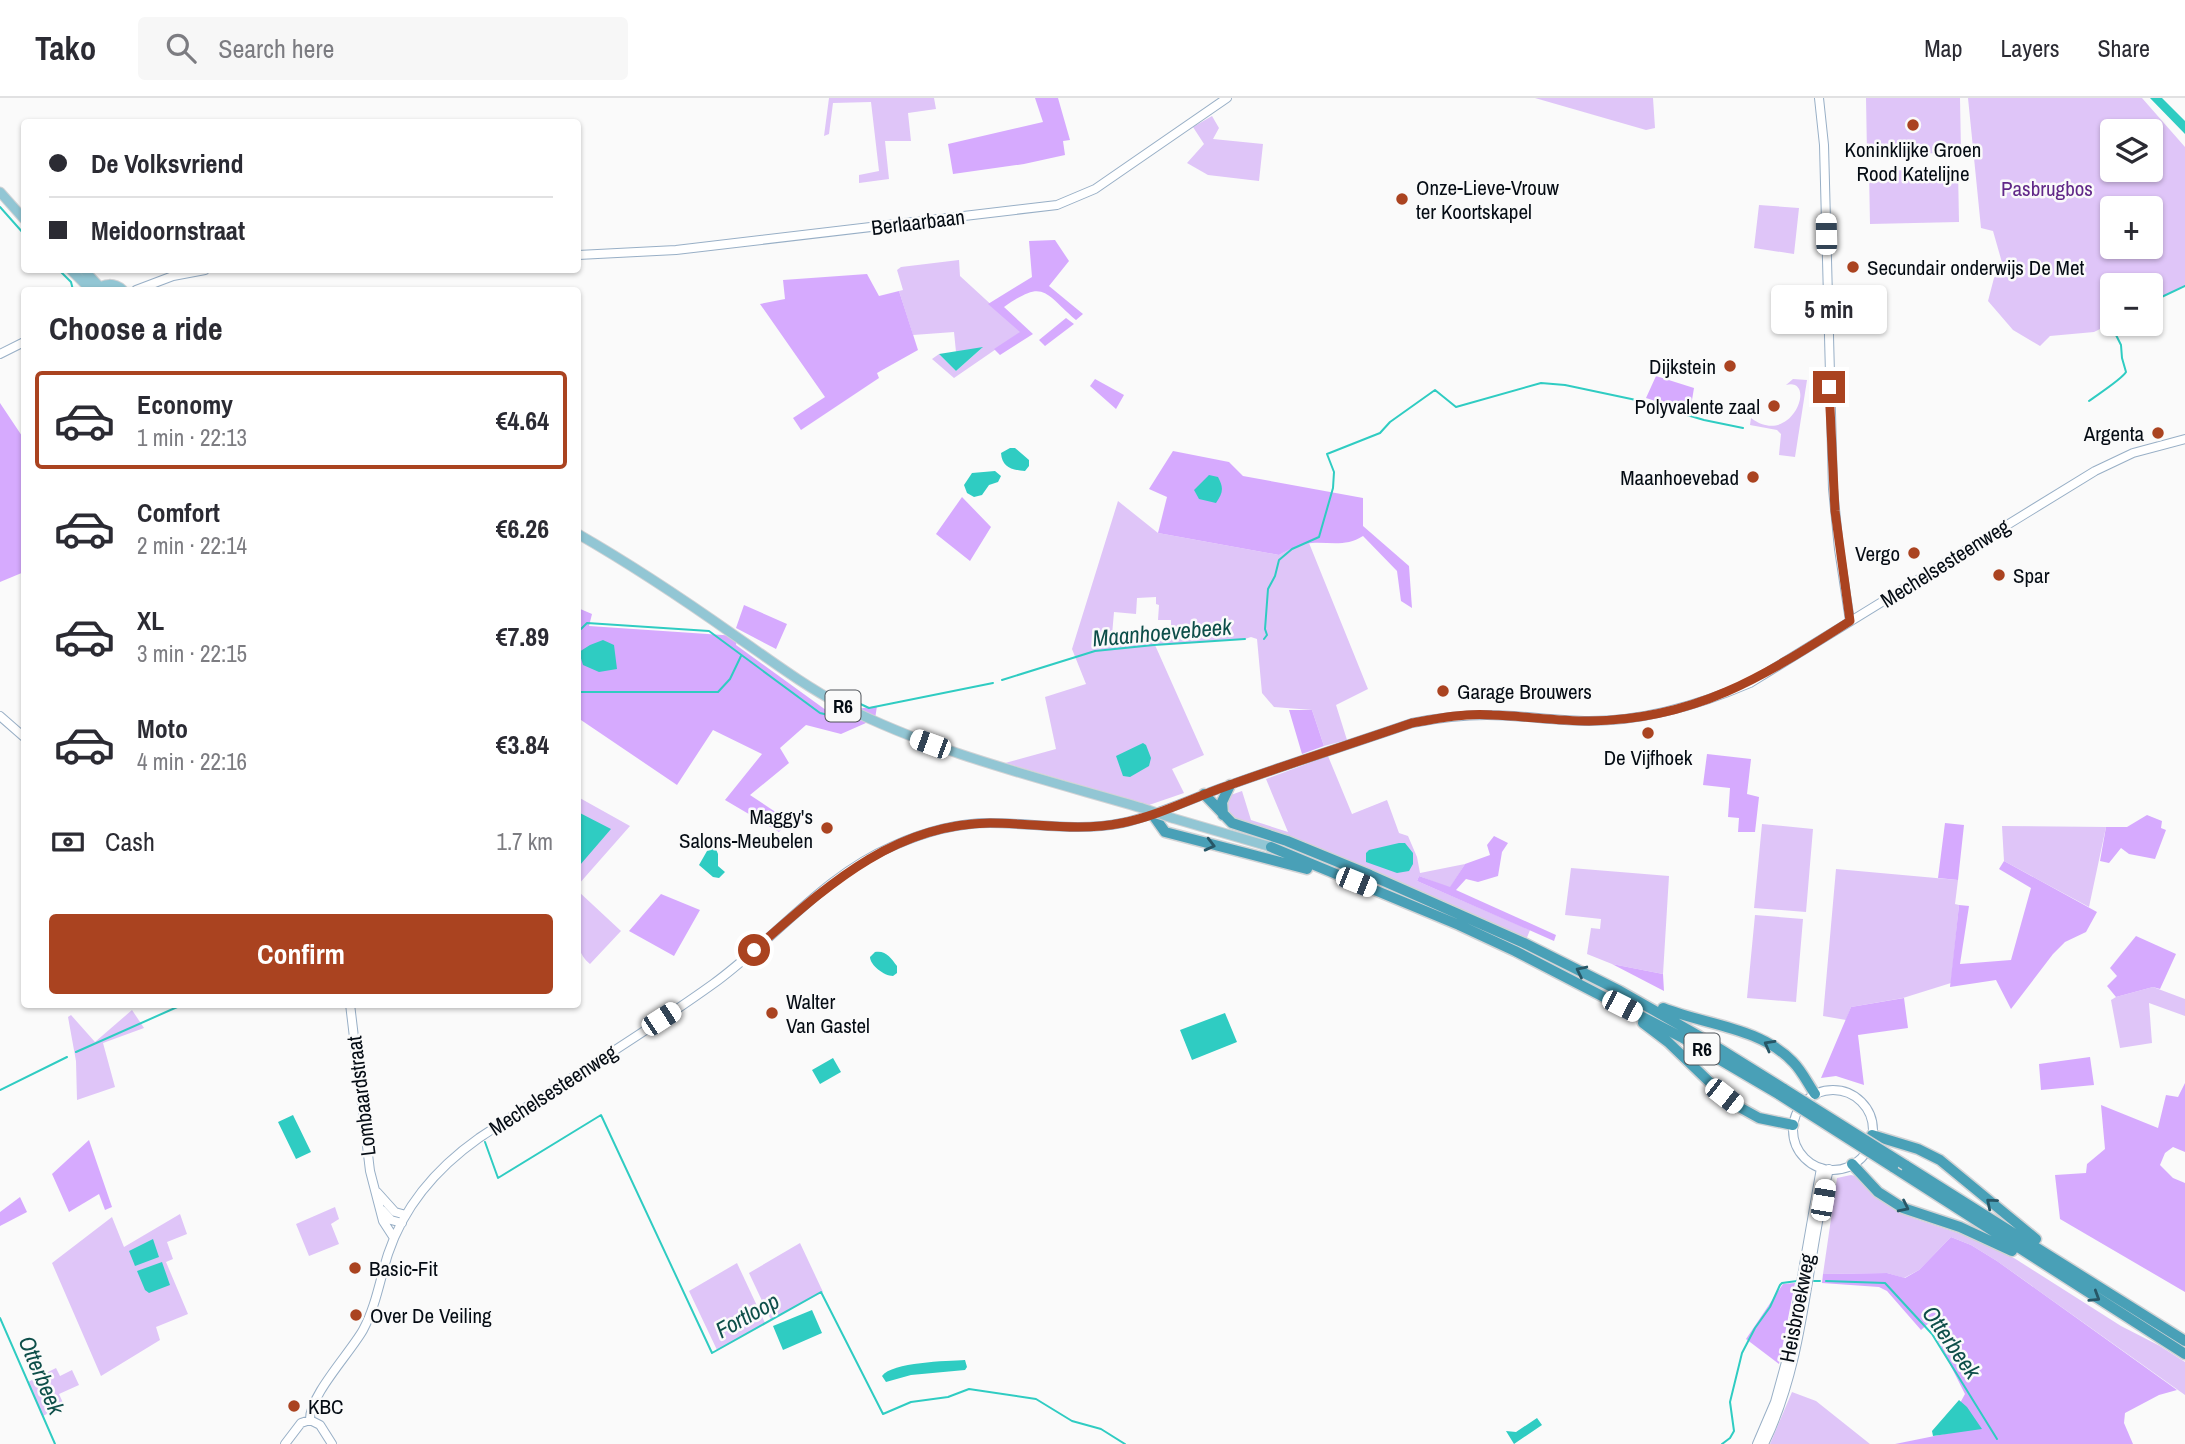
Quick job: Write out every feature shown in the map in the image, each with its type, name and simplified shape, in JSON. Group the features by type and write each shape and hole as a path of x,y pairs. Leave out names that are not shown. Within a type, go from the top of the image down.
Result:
{"highway":[{"path":"1223,815 1222,802 1230,785"},
{"path":"1204,794 1232,822 1327,856 1384,882"},
{"path":"1153,815 1164,832 1356,882"},
{"name":"R6","path":"1271,847 1459,925 1622,1006 1782,1092 1893,1167 2185,1354"},
{"name":"R6","path":"1271,847 1384,882 1524,943 1637,1000 2185,1341"},
{"path":"1637,1000 1755,1037 1794,1063 1815,1094"},
{"path":"1622,1006 1668,1042 1741,1108 1759,1118 1793,1125"},
{"path":"1872,1135 1918,1149 1940,1160 2045,1245 2053,1257"},
{"path":"1852,1164 1878,1192 1903,1208 1960,1227 2038,1260"}],"main road":[{"path":"0,192 21,214"},
{"path":"75,273 93,287"},
{"name":"R6","path":"581,536 641,571 793,676 839,704 885,726 946,750 1271,847"}],"street":[{"name":"Berlaarbaan","path":"581,255 690,248 1057,205 1095,189 1227,98"},
{"path":"1819,98 1824,145 1833,489 1850,621"},
{"path":"144,287 189,273"},
{"path":"0,354 21,344"},
{"name":"Mechelsesteenweg","path":"285,1444 302,1423 310,1420 312,1404 358,1338 370,1316 394,1238 431,1180 456,1155 714,983 835,880 862,862 925,833 953,827 990,823 1096,827 1122,823 1153,815 1204,794 1412,723 1437,718 1490,715 1588,721 1618,720 1667,712 1705,701 1750,682 2095,471 2133,453 2185,439"},
{"path":"0,716 21,734"},
{"name":"Lombaardstraat","path":"351,1008 373,1186 383,1221 394,1238"},
{"path":"1835,1090 1855,1097 1869,1112 1872,1135 1867,1150 1852,1164 1825,1168 1808,1161 1798,1149 1793,1125 1800,1107 1815,1094 1835,1090"},
{"name":"Heisbroekweg","path":"1758,1444 1781,1384 1825,1168"},
{"name":"Heisbroekweg","path":"1764,1444 1780,1404 1795,1352 1825,1168"},
{"name":"Lombaardstraat","path":"373,1186 390,1208 404,1219"},
{"path":"379,1205 391,1220 404,1219"},
{"path":"310,1420 320,1425 332,1444"}],"green space":[{"path":"829,98 934,98 936,109 908,113 911,141 885,141 889,179 859,183 859,175 879,171 871,102 833,103 829,134 824,136"},
{"path":"1535,98 1653,98 1655,128 1646,130"},
{"name":"Koninklijke Groen Rood Katelijne","path":"1866,98 1960,98 1961,153 1867,154"},
{"name":"Pasbrugbos","path":"1968,98 2142,98 2160,119 2100,119 2100,182 2163,182 2163,122 2185,147 2185,285 2163,297 2163,273 2100,273 2100,329 2094,332 2050,336 2040,346 2013,330 1988,301 1994,278 2003,266 1993,231 1981,228"},
{"path":"1212,116 1219,128 1213,139 1263,144 1259,181 1208,175 1187,163 1204,144 1193,127"},
{"name":"Koninklijke Groen Rood Katelijne","path":"1958,169 1959,222 1870,224 1869,171"},
{"path":"1759,205 1799,208 1794,254 1754,248"},
{"path":"959,260 960,276 1021,332 954,378 932,359 939,354 956,371 982,348 956,352 954,332 913,335 899,291 903,290 897,270 901,267"},
{"path":"1793,379 1807,380 1795,457 1779,455 1781,434 1777,430 1750,425 1751,418 1766,425 1778,425 1789,419 1800,400 1800,391 1795,385 1786,385"},
{"path":"1118,501 1158,533 1279,555 1293,547 1309,543 1368,689 1336,705 1347,740 1324,746 1312,710 1274,707 1262,693 1257,639 1251,637 1155,645 1204,755 1172,769 1184,793 1149,805 1005,763 1056,749 1045,697 1086,684 1072,649","holes":["1156,597 1156,604 1159,605 1158,620 1171,620 1171,630 1112,635 1114,612 1136,614 1137,598"]},
{"path":"1328,756 1352,814 1387,800 1399,833 1408,836 1420,873 1465,864 1450,888 1419,876 1417,881 1530,930 1526,940 1227,815 1228,796 1242,791 1251,820 1288,832 1266,779"},
{"path":"581,799 630,826 581,882"},
{"path":"1762,824 1813,829 1806,912 1754,908"},
{"path":"2002,826 2106,827 2089,907 2004,861"},
{"path":"1571,868 1669,876 1663,974 1612,964 1587,954 1591,928 1600,929 1601,919 1565,915"},
{"path":"1836,869 1958,880 1955,904 1959,905 1951,983 1903,998 1851,1007 1846,1020 1823,1016"},
{"path":"581,894 621,931 590,964 581,951"},
{"path":"1755,915 1803,919 1796,1002 1747,998"},
{"path":"2153,987 2185,999 2185,1016 2149,1003 2152,1043 2120,1048 2111,1000"},
{"path":"132,1010 144,1028 103,1043 115,1087 77,1100 76,1061 68,1017 71,1015 95,1042"},
{"path":"1856,1176 1875,1196 1892,1208 1973,1238 2014,1258 2121,1326 2185,1362 2185,1395 1997,1261 1971,1245 1951,1237 1919,1270 1904,1278 1887,1273 1823,1274 1837,1178"},
{"path":"335,1207 339,1219 331,1224 339,1244 309,1256 296,1224"},
{"path":"180,1214 187,1234 167,1242 173,1259 166,1262 188,1314 156,1327 160,1340 101,1376 52,1263 112,1217 124,1247"},
{"path":"800,1243 823,1292 771,1320 749,1273"},
{"path":"737,1263 765,1323 717,1350 689,1291"},
{"path":"56,1368 60,1376 72,1370 79,1385 59,1394 64,1405 43,1416 28,1382"},
{"path":"1792,1392 1816,1401 1870,1444 1770,1444"}],"shaded area":[{"path":"1035,98 1058,98 1070,140 1063,141 1065,155 953,174 948,144 1043,122"},
{"path":"1055,240 1069,261 1049,286 1083,314 1076,320 1043,292 1027,293 1004,307 1033,334 1000,355 994,349 1020,332 988,304 1032,277 1029,241"},
{"path":"867,274 879,296 899,291 918,350 877,373 879,378 801,430 793,418 825,397 760,304 785,299 783,280"},
{"path":"1066,318 1074,324 1045,346 1039,340"},
{"path":"1656,376 1694,388 1690,412 1646,398"},
{"path":"1095,379 1124,395 1116,409 1090,386"},
{"path":"0,403 21,434 21,573 0,582"},
{"path":"1173,451 1229,462 1243,476 1363,498 1363,526 1409,566 1412,608 1401,601 1397,571 1363,536 1344,543 1303,544 1279,555 1158,533 1167,497 1149,489"},
{"path":"962,497 991,527 970,561 936,534"},
{"path":"744,605 787,624 776,649 736,628"},
{"path":"581,609 592,614 589,626 737,636 736,645 830,713 877,706 875,719 841,734 806,725 780,748 789,763 750,795 789,821 779,832 725,800 762,754 713,730 677,785 581,720"},
{"path":"1289,710 1312,710 1324,746 1302,754"},
{"path":"1707,754 1751,759 1747,794 1759,797 1755,832 1738,832 1739,818 1728,817 1730,788 1703,785"},
{"path":"2147,815 2162,821 2161,828 2166,830 2155,859 2129,854 2121,848 2109,863 2100,861 2106,827 2127,827"},
{"path":"1945,823 1964,825 1958,880 1938,878"},
{"path":"1494,836 1508,843 1502,852 1498,876 1478,882 1466,879 1456,890 1556,935 1554,941 1417,881 1419,876 1450,887 1465,864 1490,855 1487,845"},
{"path":"2004,861 2097,912 2086,932 2065,942 2053,954 2011,1009 1996,980 1950,987 1959,905 1969,906 1960,964 2011,960 2031,888 1999,869"},
{"path":"661,894 700,910 674,956 629,931"},
{"path":"2136,936 2176,954 2160,989 2153,987 2116,997 2107,986 2117,976 2110,968"},
{"path":"1612,964 1663,974 1664,991"},
{"path":"1904,998 1908,1028 1858,1035 1864,1085 1836,1076 1821,1078 1851,1007"},
{"path":"2090,1057 2094,1085 2041,1090 2039,1064"},
{"path":"2185,1083 2185,1152 2173,1147 2165,1153 2160,1165 2173,1178 2185,1183 2185,1292 2060,1219 2055,1175 2086,1173 2087,1164 2105,1149 2101,1105 2158,1128 2166,1095 2178,1097"},
{"path":"89,1140 112,1207 105,1210 99,1194 69,1212 52,1174"},
{"path":"20,1197 27,1212 0,1226 0,1212"},
{"path":"1951,1237 1971,1245 1997,1261 2177,1390 2159,1395 2125,1413 2124,1423 2133,1444 1895,1444 1974,1428 1960,1403 1965,1394 1929,1323 1921,1330 1887,1291 1879,1287 1822,1283 1823,1274 1887,1273 1905,1278 1919,1270"},
{"path":"1795,1283 1779,1364 1746,1339 1783,1284"}],"water":[{"path":"2150,98 2162,98 2185,121 2185,134"},
{"path":"983,347 956,371 939,354"},
{"path":"1015,448 1029,460 1025,471 1012,469 1003,462 1001,453"},
{"path":"995,471 1001,476 998,482 989,485 982,495 974,497 967,493 964,485 972,473"},
{"path":"1209,475 1218,477 1222,487 1216,503 1199,499 1194,490"},
{"path":"603,640 614,645 617,669 599,672 583,665 581,651"},
{"path":"1143,743 1151,758 1149,766 1130,777 1123,776 1116,756"},
{"path":"581,814 611,829 581,864"},
{"path":"1405,843 1413,853 1413,864 1409,871 1397,873 1366,862 1366,853 1369,850"},
{"path":"715,847 718,866 725,872 719,878 713,877 699,865 707,851"},
{"path":"875,952 885,953 897,966 897,973 889,976 875,967 870,957"},
{"path":"1225,1013 1237,1042 1192,1060 1180,1030"},
{"path":"833,1058 841,1072 820,1084 812,1070"},
{"path":"293,1115 311,1152 296,1159 278,1122"},
{"path":"153,1239 159,1257 135,1266 129,1251"},
{"path":"162,1262 170,1285 149,1293 137,1271"},
{"path":"812,1310 822,1333 783,1350 773,1326"},
{"path":"965,1360 965,1370 911,1375 886,1382 882,1376 888,1371 908,1365"},
{"path":"1959,1400 1982,1429 1933,1436 1932,1431"},
{"path":"1537,1418 1542,1425 1514,1444 1506,1431 1516,1432"}],"waterway":[{"name":"Maanhoevebeek","path":"0,207 21,231"},
{"name":"Maanhoevebeek","path":"62,273 72,287"},
{"name":"Maanhoevebeek","path":"2163,296 2185,286"},
{"name":"Maanhoevebeek","path":"2089,401 2126,372 2116,336"},
{"name":"Maanhoevebeek","path":"1264,639 1267,635 1265,629 1268,589 1279,560 1292,549 1319,537 1333,488 1334,472 1327,454 1380,433 1390,422 1435,390 1456,407 1541,383 1565,385 1743,428"},
{"name":"Maanhoevebeek","path":"581,629 587,623 709,631 820,713 845,719 848,714"},
{"name":"Maanhoevebeek","path":"1002,680 1095,651 1245,639"},
{"path":"581,692 718,692 730,679 741,656"},
{"name":"Maanhoevebeek","path":"852,705 854,701 869,708 993,683"},
{"path":"76,1052 175,1008"},
{"path":"0,1090 67,1057"},
{"name":"Fortloop","path":"485,1142 498,1178 601,1115 712,1353 821,1292 883,1414 911,1402 948,1397 969,1389 1036,1399 1072,1421 1101,1429 1125,1444"},
{"name":"Otterbeek","path":"1722,1444 1734,1431 1730,1402 1742,1353 1780,1285 1797,1281"},
{"name":"Otterbeek","path":"1814,1281 1820,1281"},
{"name":"Otterbeek","path":"1826,1281 1885,1283 1932,1334 1997,1439"},
{"name":"Otterbeek","path":"0,1318 55,1444"}],"place":[{"name":"Koninklijke Groen Rood Katelijne","path":"1913,125"},
{"name":"Onze-Lieve-Vrouw ter Koortskapel","path":"1402,199"},
{"name":"Secundair onderwijs De Met","path":"1853,267"},
{"name":"Dijkstein","path":"1730,366"},
{"name":"Polyvalente zaal","path":"1774,406"},
{"name":"Argenta","path":"2158,433"},
{"name":"Maanhoevebad","path":"1753,477"},
{"name":"Vergo","path":"1914,553"},
{"name":"Spar","path":"1999,575"},
{"name":"Garage Brouwers","path":"1443,691"},
{"name":"De Vijfhoek","path":"1648,733"},
{"name":"Maggy's Salons-Meubelen","path":"827,828"},
{"name":"Walter Van Gastel","path":"772,1013"},
{"name":"Basic-Fit","path":"355,1268"},
{"name":"Over De Veiling","path":"356,1315"},
{"name":"KBC","path":"294,1406"}],"route":[{"path":"754,950 835,880 862,862 925,833 990,823 1079,827 1122,823 1153,815 1204,794 1412,723 1462,715 1618,720 1696,704 1750,682 1850,621 1833,489 1829,387"}]}
